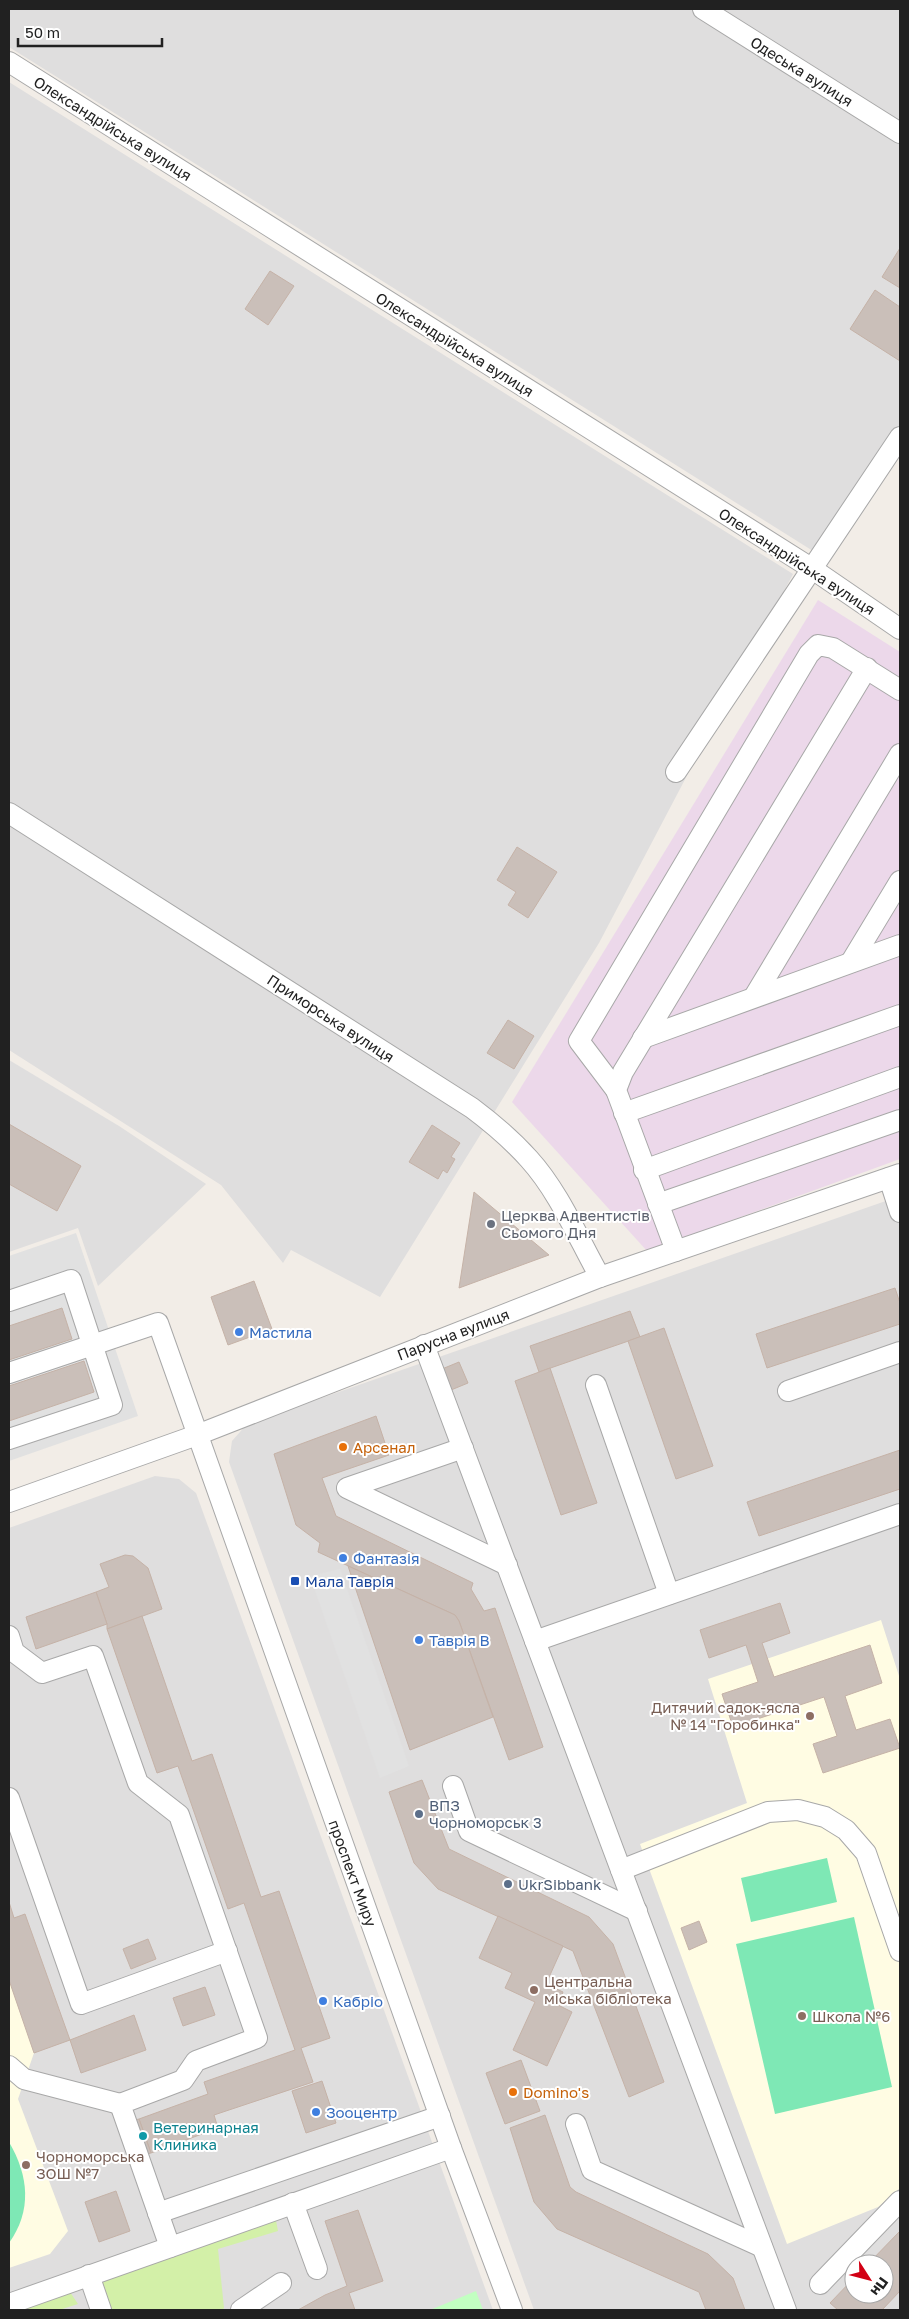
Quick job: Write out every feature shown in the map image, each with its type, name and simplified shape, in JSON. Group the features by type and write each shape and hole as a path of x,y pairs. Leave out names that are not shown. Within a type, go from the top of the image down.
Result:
{"street":[{"name":"Одеська вулиця","path":"703,9 900,133"},
{"name":"Олександрійська вулиця","path":"9,62 811,568 900,629"},
{"path":"676,772 900,437"},
{"path":"676,1251 644,1170 616,1090 579,1041 809,654 818,645 833,648 900,690"},
{"path":"616,1090 623,1072 643,1038 867,668"},
{"path":"754,997 900,754"},
{"name":"Приморська вулиця","path":"9,813 486,1118 530,1160 551,1189 600,1277"},
{"path":"851,962 900,881"},
{"path":"643,1038 900,946"},
{"path":"624,1113 900,1015"},
{"path":"644,1170 900,1077"},
{"path":"658,1204 900,1120"},
{"path":"894,1176 900,1212"},
{"name":"Парусна вулиця","path":"9,1502 197,1434 600,1277 894,1176"},
{"path":"9,1301 71,1280 112,1405 9,1439"},
{"name":"проспект Миру","path":"93,1345 158,1324 451,2148 512,2310"},
{"path":"9,1373 93,1345"},
{"path":"424,1345 786,2310"},
{"path":"788,1391 900,1352"},
{"path":"596,1385 669,1594"},
{"path":"463,1448 346,1488 506,1565"},
{"path":"535,1641 900,1514"},
{"path":"9,2066 24,2079 120,2104 183,2080 196,2061 257,2038 179,1814 138,1783 93,1656 42,1673 11,1648"},
{"path":"452,1786 469,1832 636,1911"},
{"path":"9,1798 81,2004 227,1951"},
{"path":"621,1870 768,1812 798,1810 825,1817 846,1830 866,1853 900,1950"},
{"path":"120,2104 170,2247"},
{"path":"158,2213 440,2116"},
{"path":"576,2124 592,2170 762,2247"},
{"path":"9,2304 451,2148"},
{"path":"820,2284 900,2201"},
{"path":"293,2203 317,2269"},
{"path":"89,2276 101,2310"},
{"path":"242,2310 281,2283"}],"shaded area":[{"path":"9,9 900,9 900,425 813,551 9,47"},
{"path":"9,82 793,574 599,943 380,1297 291,1250 283,1263 221,1185 9,1050"},
{"path":"818,600 900,652 900,1159 647,1251 512,1102"},
{"path":"9,1060 119,1126 206,1184 98,1286 78,1228 9,1252"},
{"path":"900,1196 900,2310 534,2310 229,1462 232,1441 247,1424"},
{"path":"76,1233 138,1416 9,1461 9,1256"},
{"path":"155,1476 179,1479 196,1493 493,2310 9,2310 9,1528"},
{"path":"340,1569 409,1766 380,1778 310,1576"},
{"name":"Школа №6","path":"881,1620 900,1679 900,2188 878,2207 787,2244 640,1844 747,1803 708,1679"},
{"name":"Чорноморська ЗОШ №7","path":"9,1980 34,2053 18,2099 68,2231 50,2254 9,2268"}],"green space":[{"path":"827,1858 837,1902 751,1922 741,1878"},
{"path":"854,1917 892,2087 775,2114 736,1944"},
{"path":"9,2142 21,2168 25,2193 22,2218 9,2243"},
{"path":"274,2210 278,2231 218,2249 224,2308 222,2310 101,2310 89,2275"},
{"path":"68,2289 78,2304 59,2310 9,2310"},
{"path":"476,2291 483,2310 430,2310"}],"building":[{"path":"900,248 900,288 882,277"},
{"path":"270,271 294,286 268,325 245,309"},
{"path":"875,290 900,307 900,361 850,329"},
{"path":"517,847 557,872 528,918 508,905 516,892 497,880"},
{"path":"508,1020 534,1036 514,1069 487,1053"},
{"path":"9,1124 81,1166 57,1211 9,1184"},
{"path":"432,1125 460,1143 451,1157 455,1159 447,1173 443,1170 438,1179 409,1162"},
{"name":"Церква Адвентистів Сьомого Дня","path":"474,1192 549,1255 459,1288"},
{"path":"254,1281 272,1329 228,1345 211,1297"},
{"path":"895,1288 900,1303 900,1324 767,1368 756,1334"},
{"path":"62,1308 72,1339 9,1360 9,1326"},
{"path":"630,1311 640,1337 539,1372 530,1346"},
{"path":"664,1328 713,1466 676,1479 628,1341"},
{"path":"84,1361 94,1392 9,1421 9,1386"},
{"path":"459,1362 468,1383 451,1390 442,1369"},
{"path":"550,1368 597,1503 561,1515 515,1381"},
{"path":"376,1416 389,1455 322,1478 336,1516 473,1583 471,1589 484,1611 495,1608 543,1747 509,1760 459,1621 455,1615 318,1552 320,1543 296,1525 274,1454"},
{"path":"900,1450 900,1489 759,1536 747,1502"},
{"path":"125,1555 133,1556 148,1568 162,1609 107,1629 96,1592 109,1587 100,1564"},
{"name":"Таврія В","path":"348,1566 455,1615 459,1621 493,1717 410,1750"},
{"path":"96,1592 107,1624 36,1649 26,1617"},
{"path":"780,1603 790,1633 762,1643 774,1677 870,1645 882,1683 845,1696 856,1730 890,1719 900,1748 823,1773 813,1744 837,1736 824,1697 733,1727 722,1694 758,1682 746,1645 709,1658 700,1630"},
{"path":"142,1616 192,1761 212,1754 261,1897 279,1891 330,2038 301,2048 313,2082 214,2115 218,2128 151,2153 139,2119 208,2094 204,2082 295,2050 244,1903 228,1909 178,1766 157,1773 107,1629"},
{"path":"422,1780 449,1849 589,1917 613,1944 664,2082 629,2097 573,1951 438,1889 414,1863 389,1792"},
{"path":"9,1902 14,1918 25,1914 70,2040 34,2053 9,1980"},
{"name":"Центральна міська бібліотека","path":"498,1916 563,1946 546,1984 563,1992 558,2005 572,2012 547,2066 513,2050 535,2002 505,1988 512,1973 479,1958"},
{"path":"699,1921 707,1942 689,1950 681,1928"},
{"path":"148,1939 156,1959 131,1969 123,1949"},
{"path":"205,1987 215,2015 183,2026 173,1998"},
{"path":"134,2015 146,2050 81,2073 70,2040"},
{"name":"Domino's","path":"521,2060 540,2111 505,2124 486,2073"},
{"path":"322,2081 336,2123 306,2133 292,2091"},
{"path":"545,2115 570,2187 576,2192 708,2254 733,2278 745,2310 706,2310 699,2292 557,2229 534,2202 510,2128"},
{"name":"Ветеринарная Клиника","path":"139,2119 151,2153 147,2154 135,2120"},
{"path":"116,2191 130,2231 99,2242 85,2202"},
{"path":"358,2210 383,2281 349,2293 355,2310 298,2310 325,2295 347,2286 325,2221"},
{"path":"900,2231 900,2291 894,2297 894,2254 878,2254"},
{"path":"844,2288 844,2304 888,2304 882,2310 838,2310 830,2303"}],"place":[{"name":"Церква Адвентистів Сьомого Дня","path":"491,1224"},
{"name":"Мастила","path":"239,1332"},
{"name":"Арсенал","path":"343,1447"},
{"name":"Фантазія","path":"343,1558"},
{"name":"Мала Таврія","path":"295,1581"},
{"name":"Таврія В","path":"419,1640"},
{"name":"Дитячий садок-ясла № 14 \"Горобинка\"","path":"810,1716"},
{"name":"ВПЗ Чорноморськ 3","path":"419,1814"},
{"name":"UkrSibbank","path":"508,1884"},
{"name":"Центральна міська бібліотека","path":"534,1990"},
{"name":"Кабріо","path":"323,2001"},
{"name":"Школа №6","path":"802,2016"},
{"name":"Domino's","path":"513,2092"},
{"name":"Зооцентр","path":"316,2112"},
{"name":"Ветеринарная Клиника","path":"143,2136"},
{"name":"Чорноморська ЗОШ №7","path":"26,2165"}]}
